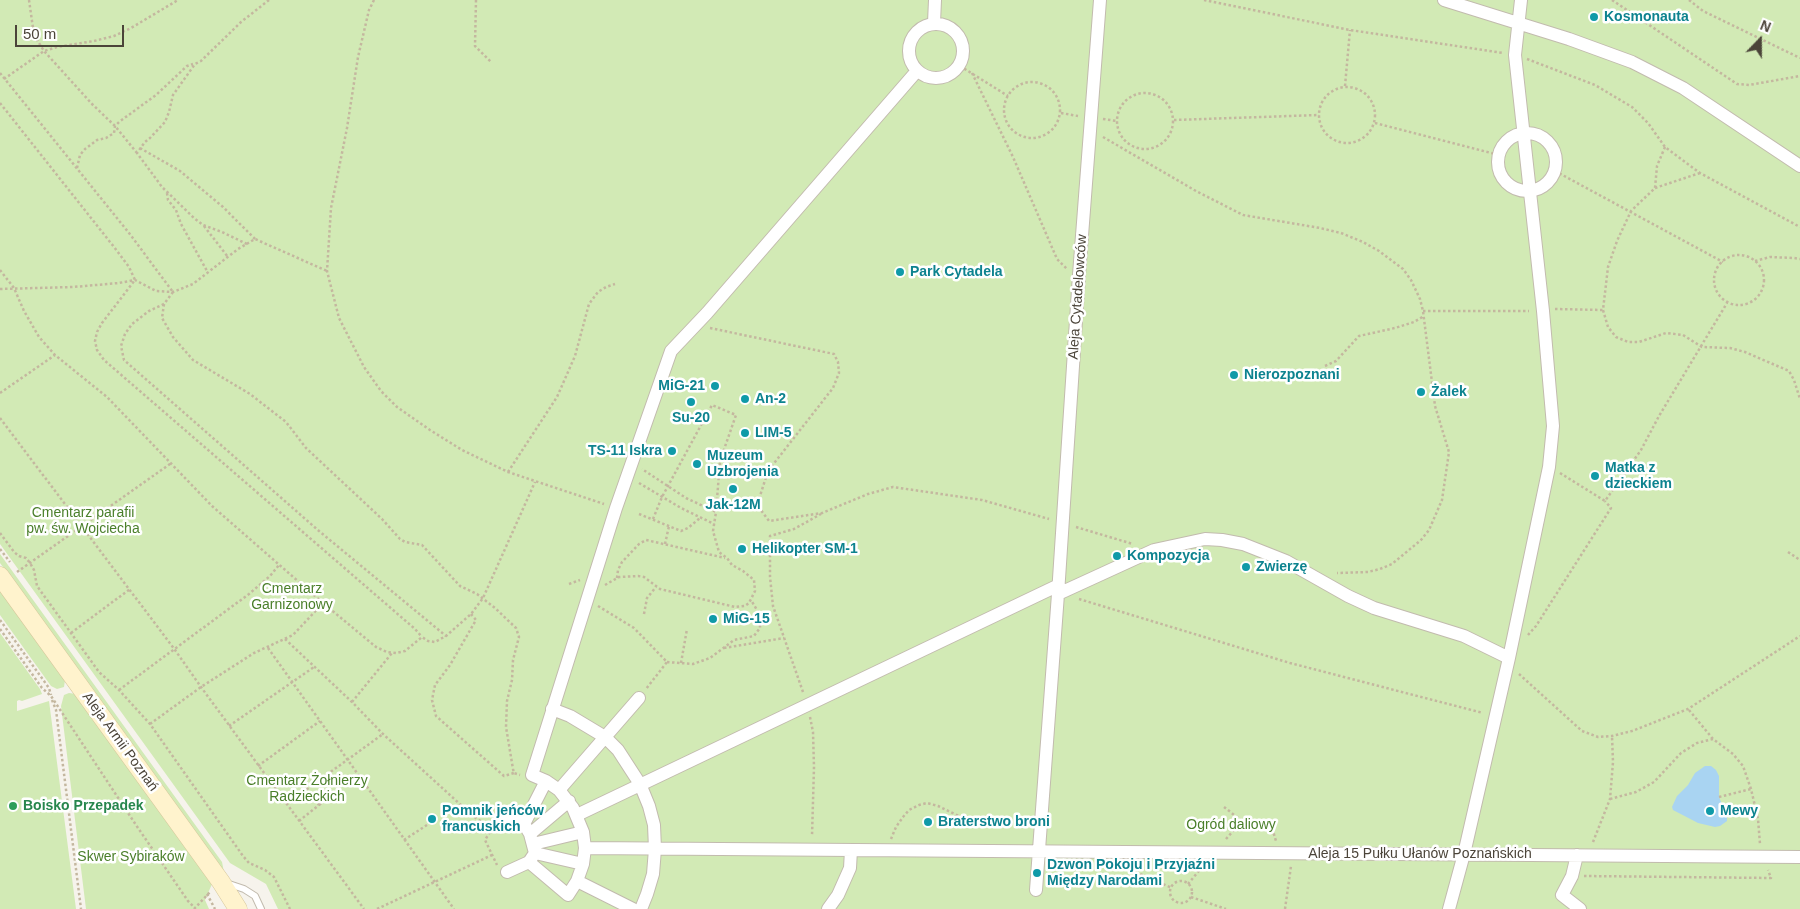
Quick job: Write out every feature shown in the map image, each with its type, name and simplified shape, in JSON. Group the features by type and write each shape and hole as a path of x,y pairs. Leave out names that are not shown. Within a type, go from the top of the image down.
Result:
{"street":[{"path":"934,24 935,0"},
{"name":"Aleja Cytadelowców","path":"1036,890 1100,0"},
{"path":"1444,0 1569,39 1632,62 1683,88 1800,166"},
{"path":"1449,909 1464,854 1509,658 1549,467 1553,426 1543,311 1515,55 1521,0"},
{"path":"934,24 949,27 960,37 964,51 960,66 948,77 931,79 916,72 909,58 910,42 919,29 934,24"},
{"path":"491,827 514,820 568,895 577,881 583,864 585,848 583,832 577,815 569,801 559,790 546,781 532,775 616,508 671,352 916,72"},
{"path":"1524,133 1538,135 1550,144 1556,156 1555,171 1546,184 1530,191 1517,189 1505,181 1499,169 1499,155 1504,144 1513,136 1524,133"},
{"path":"577,815 808,705 1059,589 1154,550 1205,539 1243,544 1286,561 1348,596 1374,608 1464,636 1509,658"},
{"name":"Aleja Armii Poznań","path":"8,574 238,909"},
{"path":"559,790 639,698"},
{"path":"552,710 570,716 605,737 618,750 640,784 654,825 655,849 652,874 641,909"},
{"path":"530,843 546,781"},
{"path":"507,872 530,843 569,801"},
{"path":"530,843 583,832"},
{"path":"530,843 583,864"},
{"name":"Aleja 15 Pułku Ułanów Poznańskich","path":"585,848 1800,857"},
{"path":"828,909 838,895 850,868 851,850"},
{"path":"1580,909 1562,895 1582,855"},
{"path":"577,881 633,909"}],"lane":[{"path":"221,882 244,889 255,896 261,909"}],"path":[{"path":"29,0 34,35 44,51 92,104 115,126 167,191 203,225 228,257"},
{"path":"4,79 44,51 57,46 114,36 178,0"},
{"path":"76,168 80,155 85,150 98,140 114,133 115,126 119,122 156,95 187,66 201,61 241,22 269,0"},
{"path":"374,0 369,10 358,57 347,128 332,199 328,271 339,318 364,367 381,391 397,407 430,430 462,450 508,472 616,508"},
{"path":"476,0 475,46 491,62"},
{"path":"1204,0 1350,30 1515,55 1560,70 1594,85 1632,107 1648,123 1665,147 1700,173 1800,227"},
{"path":"1612,0 1737,84 1749,85 1800,76"},
{"path":"1689,0 1703,11 1800,58"},
{"path":"1345,86 1350,30"},
{"path":"137,153 165,122 173,95 195,64"},
{"path":"960,66 1008,96"},
{"path":"0,74 173,292"},
{"path":"972,74 1013,157 1057,258 1073,274 1079,275"},
{"path":"1034,82 1048,86 1058,98 1061,114 1056,127 1045,136 1031,139 1017,134 1007,124 1004,110 1008,96 1019,85 1034,82"},
{"path":"1345,86 1358,88 1369,96 1375,109 1375,123 1368,134 1357,142 1344,143 1331,138 1322,128 1318,115 1322,101 1331,91 1345,86"},
{"path":"1144,93 1159,96 1169,106 1174,120 1171,133 1163,144 1151,149 1131,146 1119,133 1117,121 1120,107 1130,97 1144,93"},
{"path":"0,103 114,247 129,267 135,280"},
{"path":"1174,120 1318,115"},
{"path":"1375,123 1499,155"},
{"path":"1090,130 1196,191 1243,215 1320,228 1341,233 1363,242 1403,269 1411,280 1420,299 1423,311 1435,406 1449,452 1442,500 1435,519 1422,540 1392,564 1380,570 1334,574 1320,581"},
{"path":"1128,151 1131,146"},
{"path":"1654,188 1657,166 1665,147"},
{"path":"140,148 180,171 223,206 255,239 328,271"},
{"path":"1555,171 1723,262"},
{"path":"1700,173 1654,188 1631,211 1617,241 1608,267 1603,310 1608,326 1616,337 1628,342 1640,342 1666,333 1683,335 1702,346 1737,350 1778,365 1790,371 1800,399"},
{"path":"167,191 168,200 176,210 181,224 207,272"},
{"path":"203,225 247,244"},
{"path":"0,289 73,287 135,280 156,291 173,292 193,284 255,239"},
{"path":"1739,255 1755,261 1764,277 1763,289 1760,294 1756,299 1745,305 1739,306 1727,303 1718,294 1714,283 1716,272 1723,262 1733,256 1739,255"},
{"path":"1755,261 1770,257 1800,260"},
{"path":"0,270 14,288 39,337 55,355 107,397 212,506 279,565 376,647 392,653 404,651 422,637"},
{"path":"135,280 102,322 97,332 95,341 97,350 104,360 428,641 435,642 446,636 471,614 483,598 535,482"},
{"path":"508,472 549,409 563,383 575,356 590,304 598,292 615,284"},
{"path":"173,292 164,304 149,311 132,324 124,334 121,346 124,360 128,366 319,531 446,636"},
{"path":"1605,501 1641,450 1659,416 1727,303"},
{"path":"164,304 162,318 173,337 193,360 250,394 286,422 306,448 382,519 400,539 422,545 460,586 483,598 516,628 520,637 513,660 512,680 507,701 506,727 514,773"},
{"path":"1423,311 1603,310"},
{"path":"1326,366 1336,361 1360,336 1395,328 1414,322 1424,316"},
{"path":"696,325 834,354 838,362 839,374 833,388 768,471 759,499 760,509 769,521 822,513"},
{"path":"0,393 55,355"},
{"path":"608,584 624,576 638,576 644,577 660,589 735,607 745,606 751,600 755,590 754,580 743,571 732,566 727,558 719,552 713,531 720,461 736,414 712,405 662,498 653,520"},
{"path":"0,418 130,589 364,909"},
{"path":"633,463 686,498 716,512"},
{"path":"8,574 30,562 170,464"},
{"path":"1525,638 1536,626 1611,508 1605,501 1549,467"},
{"path":"637,482 662,498 714,524"},
{"path":"811,850 814,767 813,732 808,705 773,606 770,577 770,536 794,529 822,513 868,494 893,487 982,500 1154,550"},
{"path":"639,514 681,530 688,528 701,518"},
{"path":"665,544 670,526"},
{"path":"0,533 14,552 30,562 34,570 37,586 99,672 119,690 150,724 242,856 249,863 265,870 274,877 290,909"},
{"path":"617,578 622,562 639,544 646,540 727,558"},
{"path":"1788,552 1800,560"},
{"path":"119,690 248,594 270,576 279,565"},
{"path":"644,614 647,598 656,587"},
{"path":"71,633 130,589"},
{"path":"1059,589 1094,602 1290,663 1496,717"},
{"path":"587,602 598,606 634,628 667,662 693,664 710,658 734,640 751,638 757,633 760,628 760,616 751,600"},
{"path":"150,724 254,653 293,635 323,603"},
{"path":"471,614 476,620 450,665 435,685 432,700 436,716 504,776 514,773 517,775 532,775"},
{"path":"0,620 49,688 56,710 81,909"},
{"path":"0,629 42,688 51,696 188,901 194,908 208,894 215,909"},
{"path":"681,663 687,629"},
{"path":"1509,658 1517,672 1582,731 1598,737 1612,736 1632,731 1688,710 1800,636"},
{"path":"723,648 784,638"},
{"path":"285,639 383,734 473,816 491,827 485,840 496,864"},
{"path":"268,648 454,909"},
{"path":"352,702 392,653"},
{"path":"655,678 667,662"},
{"path":"229,726 314,667"},
{"path":"1572,876 1771,878 1760,844 1758,819 1743,766 1729,750 1713,739 1688,710"},
{"path":"258,766 320,721"},
{"path":"319,805 307,789 383,734"},
{"path":"1582,855 1610,799 1613,762 1612,736"},
{"path":"1610,799 1636,792 1654,782 1681,753 1697,743 1713,739"},
{"path":"1719,797 1751,789"},
{"path":"299,821 327,799"},
{"path":"889,850 891,836 896,827 909,810 919,805 927,803 938,806 963,818"},
{"path":"1224,807 1242,821 1270,821 1287,853 1285,909"},
{"path":"1221,846 1242,821"},
{"path":"404,840 430,823"},
{"path":"377,909 492,855"},
{"path":"1122,866 1172,888"},
{"path":"1188,884 1196,875"},
{"path":"1181,881 1188,884 1192,890 1190,898 1183,902 1175,900 1172,897 1172,888 1181,881"},
{"path":"1190,898 1226,909"}],"green space":[{"name":"Park Cytadela","path":"0,0 1800,0 1800,909 278,909 266,884 230,863 0,544"},
{"path":"0,554 222,862 224,872 0,563"},
{"path":"0,589 65,680 64,687 57,689 51,686 0,615"},
{"path":"0,633 42,694 17,701 17,711 49,701 76,909 0,909"},
{"name":"Skwer Sybiraków","path":"69,693 76,694 212,884 205,900 209,909 86,909 61,706 64,695"}],"water":[{"path":"1705,766 1711,766 1719,776 1719,797 1727,817 1727,821 1720,826 1715,827 1698,823 1673,810 1672,807 1677,796 1688,785 1695,773"}],"place":[{"name":"Kosmonauta","path":"1594,17"},
{"name":"Park Cytadela","path":"900,272"},
{"name":"Nierozpoznani","path":"1234,375"},
{"name":"MiG-21","path":"715,386"},
{"name":"Żalek","path":"1421,392"},
{"name":"An-2","path":"745,399"},
{"name":"Su-20","path":"691,402"},
{"name":"LIM-5","path":"745,433"},
{"name":"TS-11 Iskra","path":"672,451"},
{"name":"Muzeum Uzbrojenia","path":"697,464"},
{"name":"Matka z dzieckiem","path":"1595,476"},
{"name":"Jak-12M","path":"733,489"},
{"name":"Helikopter SM-1","path":"742,549"},
{"name":"Kompozycja","path":"1117,556"},
{"name":"Zwierzę","path":"1246,567"},
{"name":"MiG-15","path":"713,619"},
{"name":"Boisko Przepadek","path":"13,806"},
{"name":"Mewy","path":"1710,811"},
{"name":"Pomnik jeńców francuskich","path":"432,819"},
{"name":"Braterstwo broni","path":"928,822"},
{"name":"Dzwon Pokoju i Przyjaźni Między Narodami","path":"1037,873"}],"park label":[{"name":"Cmentarz parafii pw. św. Wojciecha","path":"83,522"},
{"name":"Cmentarz Garnizonowy","path":"292,598"},
{"name":"Cmentarz Żołnierzy Radzieckich","path":"307,790"},
{"name":"Ogród daliowy","path":"1231,825"}]}
